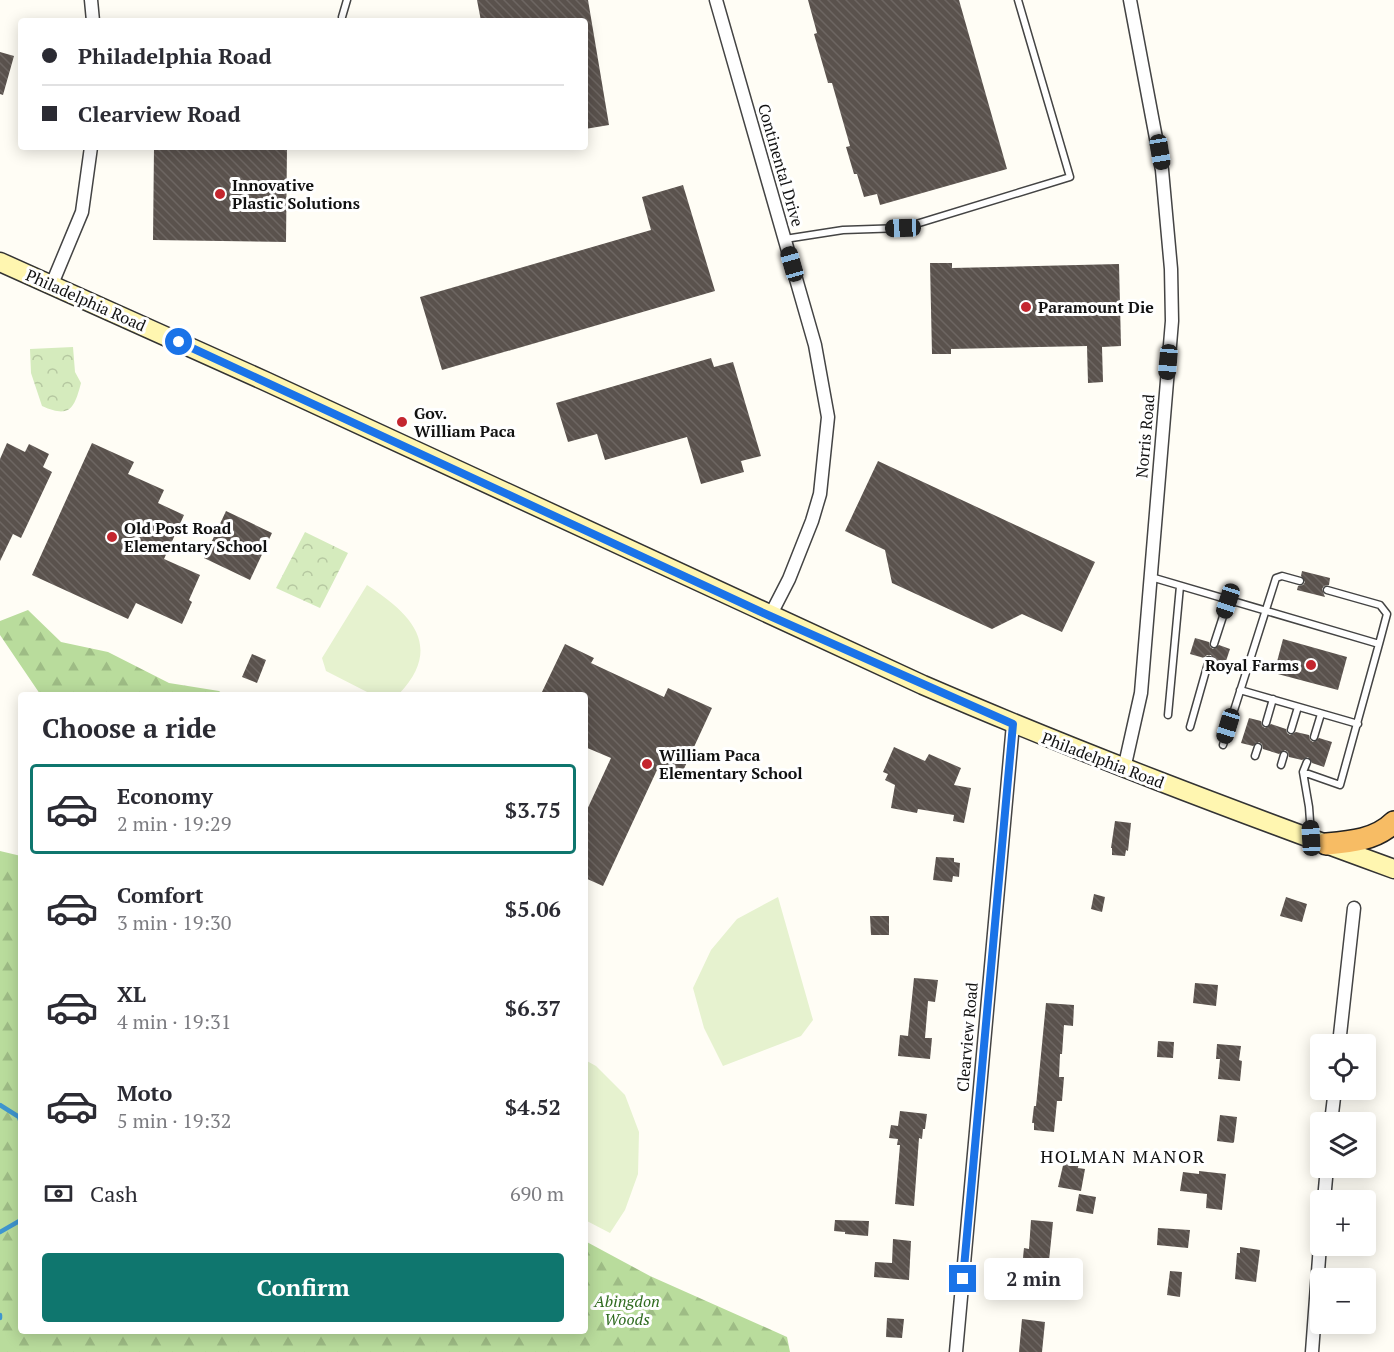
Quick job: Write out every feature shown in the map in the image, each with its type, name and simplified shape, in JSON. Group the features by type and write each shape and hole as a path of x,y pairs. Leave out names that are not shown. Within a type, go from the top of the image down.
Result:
{"highway":[{"path":"1319,841 1353,842 1385,831 1394,822"}],"main road":[{"name":"Philadelphia Road","path":"0,262 770,616 1013,724 1125,769 1394,869"}],"street":[{"path":"91,0 93,18"},
{"name":"Continental Drive","path":"716,0 820,366 828,417 828,436 820,494 794,568 770,616"},
{"name":"Norris Road","path":"1125,769 1141,693 1172,321 1171,269 1162,170 1130,0"},
{"path":"52,284 82,212 91,150"},
{"name":"Clearview Road","path":"956,1352 1013,724"},
{"path":"1340,1034 1354,908"},
{"path":"1312,1352 1319,1256"}],"lane":[{"path":"342,17 347,0"},
{"path":"785,239 838,230 903,228 1070,177 1018,0"},
{"path":"1223,745 1276,578 1282,576 1300,581"},
{"path":"1151,577 1379,644"},
{"path":"1168,716 1180,586"},
{"path":"1303,772 1340,785 1387,614 1380,606 1327,590"},
{"path":"1214,644 1228,601"},
{"path":"1190,727 1209,660"},
{"path":"1240,690 1358,724"},
{"path":"1266,723 1273,699"},
{"path":"1292,730 1298,707"},
{"path":"1314,737 1321,714"},
{"path":"1255,756 1258,747"},
{"path":"1281,765 1284,755"},
{"path":"1307,762 1303,772 1309,807 1319,841"}],"green space":[{"path":"73,347 75,372 81,383 76,400 69,409 64,411 51,410 42,406 31,373 30,349"},
{"path":"305,532 348,553 320,608 276,588"},
{"path":"367,585 383,596 408,620 416,632 420,646 419,661 412,677 401,692 367,692 326,671 322,658"},
{"path":"28,610 61,642 108,652 169,683 220,692 39,692 0,635 0,621"},
{"name":"Abingdon Woods","path":"0,851 18,855 18,1334 588,1334 588,1243 650,1276 787,1337 790,1352 0,1352"},
{"path":"778,897 813,1020 801,1036 723,1066 704,1028 693,988 711,950 737,919"},
{"path":"588,1062 596,1066 625,1095 639,1132 638,1174 625,1210 610,1233 588,1222"}],"building":[{"path":"477,0 588,0 609,125 588,128 588,18 480,18"},
{"path":"808,0 959,0 1007,169 880,205 877,194 864,197 846,147 850,146 832,83 828,83 814,34 817,33"},
{"path":"0,52 14,56 3,95 0,94"},
{"name":"Innovative Plastic Solutions","path":"154,150 287,150 286,242 153,240"},
{"path":"683,185 715,291 442,370 420,297 651,230 642,197"},
{"name":"Paramount Die","path":"930,263 952,263 952,268 1119,264 1121,346 1102,347 1103,382 1088,383 1087,346 951,349 951,354 932,354"},
{"path":"711,358 714,367 733,362 761,456 741,461 744,472 701,484 687,437 605,460 597,434 568,442 556,403"},
{"path":"7,443 25,452 29,444 49,454 43,467 52,472 21,538 13,534 0,561 0,459"},
{"name":"Old Post Road Elementary School","path":"92,443 134,462 128,474 164,490 158,503 184,515 164,559 200,575 189,600 192,602 182,624 136,603 128,619 32,575"},
{"path":"878,461 1095,562 1062,632 1022,614 992,629 892,583 885,550 845,531"},
{"path":"226,511 272,533 250,580 204,558"},
{"path":"1302,571 1330,578 1329,585 1322,589 1325,597 1297,590 1298,586 1305,582 1301,576"},
{"path":"1195,638 1209,642 1213,649 1219,645 1230,649 1225,664 1214,661 1211,655 1204,658 1190,654"},
{"name":"Royal Farms","path":"1283,639 1347,657 1338,690 1274,673"},
{"name":"William Paca Elementary School","path":"565,644 594,658 591,663 664,697 668,688 712,708 682,773 675,769 672,777 657,770 603,886 588,879 588,808 611,758 588,748 588,692 542,692"},
{"path":"252,654 266,660 257,683 242,677"},
{"name":"Royal Farms","path":"1249,718 1261,721 1265,728 1271,724 1286,729 1290,735 1296,732 1309,735 1313,742 1319,738 1332,742 1324,767 1312,763 1308,757 1302,760 1289,757 1285,750 1279,754 1263,749 1259,742 1253,746 1241,743"},
{"path":"894,747 925,761 929,754 961,768 954,785 971,788 964,823 953,821 954,815 918,809 917,813 891,808 895,785 885,780 888,774 883,772"},
{"path":"1115,821 1131,823 1128,851 1126,850 1125,856 1112,855"},
{"path":"936,857 954,858 954,862 960,863 959,877 953,876 952,882 933,880"},
{"path":"1094,894 1105,897 1102,912 1091,909"},
{"path":"1286,897 1307,904 1302,922 1280,916"},
{"path":"870,916 889,916 889,935 871,935"},
{"path":"914,978 938,980 935,1002 928,1001 925,1038 932,1038 930,1059 898,1056 900,1035 908,1036"},
{"path":"1195,983 1218,985 1216,1006 1193,1003"},
{"path":"1046,1003 1074,1005 1073,1026 1064,1025 1059,1077 1064,1077 1062,1101 1057,1101 1054,1132 1034,1130 1034,1123 1032,1123 1034,1106 1036,1106"},
{"path":"1158,1041 1174,1042 1173,1058 1157,1057"},
{"path":"1217,1044 1241,1046 1240,1081 1218,1079 1220,1059 1216,1059"},
{"path":"900,1111 927,1114 922,1139 919,1138 914,1206 895,1204 900,1145 897,1145 898,1139 889,1138 891,1125 898,1126"},
{"path":"1220,1115 1237,1117 1233,1143 1217,1141"},
{"path":"1065,1157 1079,1160 1078,1168 1085,1169 1081,1191 1058,1187"},
{"path":"1199,1171 1226,1174 1222,1210 1206,1208 1207,1194 1180,1191 1183,1172 1199,1174"},
{"path":"1079,1194 1096,1197 1093,1214 1076,1211"},
{"path":"835,1220 869,1221 868,1236 834,1231"},
{"path":"1031,1220 1053,1222 1048,1270 1022,1267 1024,1248 1029,1249"},
{"path":"1158,1228 1190,1230 1188,1248 1157,1245"},
{"path":"893,1239 911,1241 909,1280 874,1277 875,1262 892,1263"},
{"path":"1240,1247 1260,1250 1256,1282 1235,1279 1237,1253 1240,1253"},
{"path":"1170,1271 1182,1272 1180,1297 1167,1295"},
{"path":"887,1318 904,1319 902,1338 886,1337"},
{"path":"1022,1319 1045,1322 1042,1352 1019,1352"}],"waterway":[{"path":"0,1105 18,1116"},
{"path":"0,1232 18,1222"}],"place":[{"name":"Innovative Plastic Solutions","path":"220,194"},
{"name":"Paramount Die","path":"1026,307"},
{"name":"Gov. William Paca","path":"402,422"},
{"name":"Old Post Road Elementary School","path":"112,537"},
{"name":"Royal Farms","path":"1311,665"},
{"name":"William Paca Elementary School","path":"647,764"}],"district":[{"name":"HOLMAN MANOR","path":"1123,1157"}],"route":[{"path":"179,342 770,616 923,686 1013,724 963,1279"}]}
